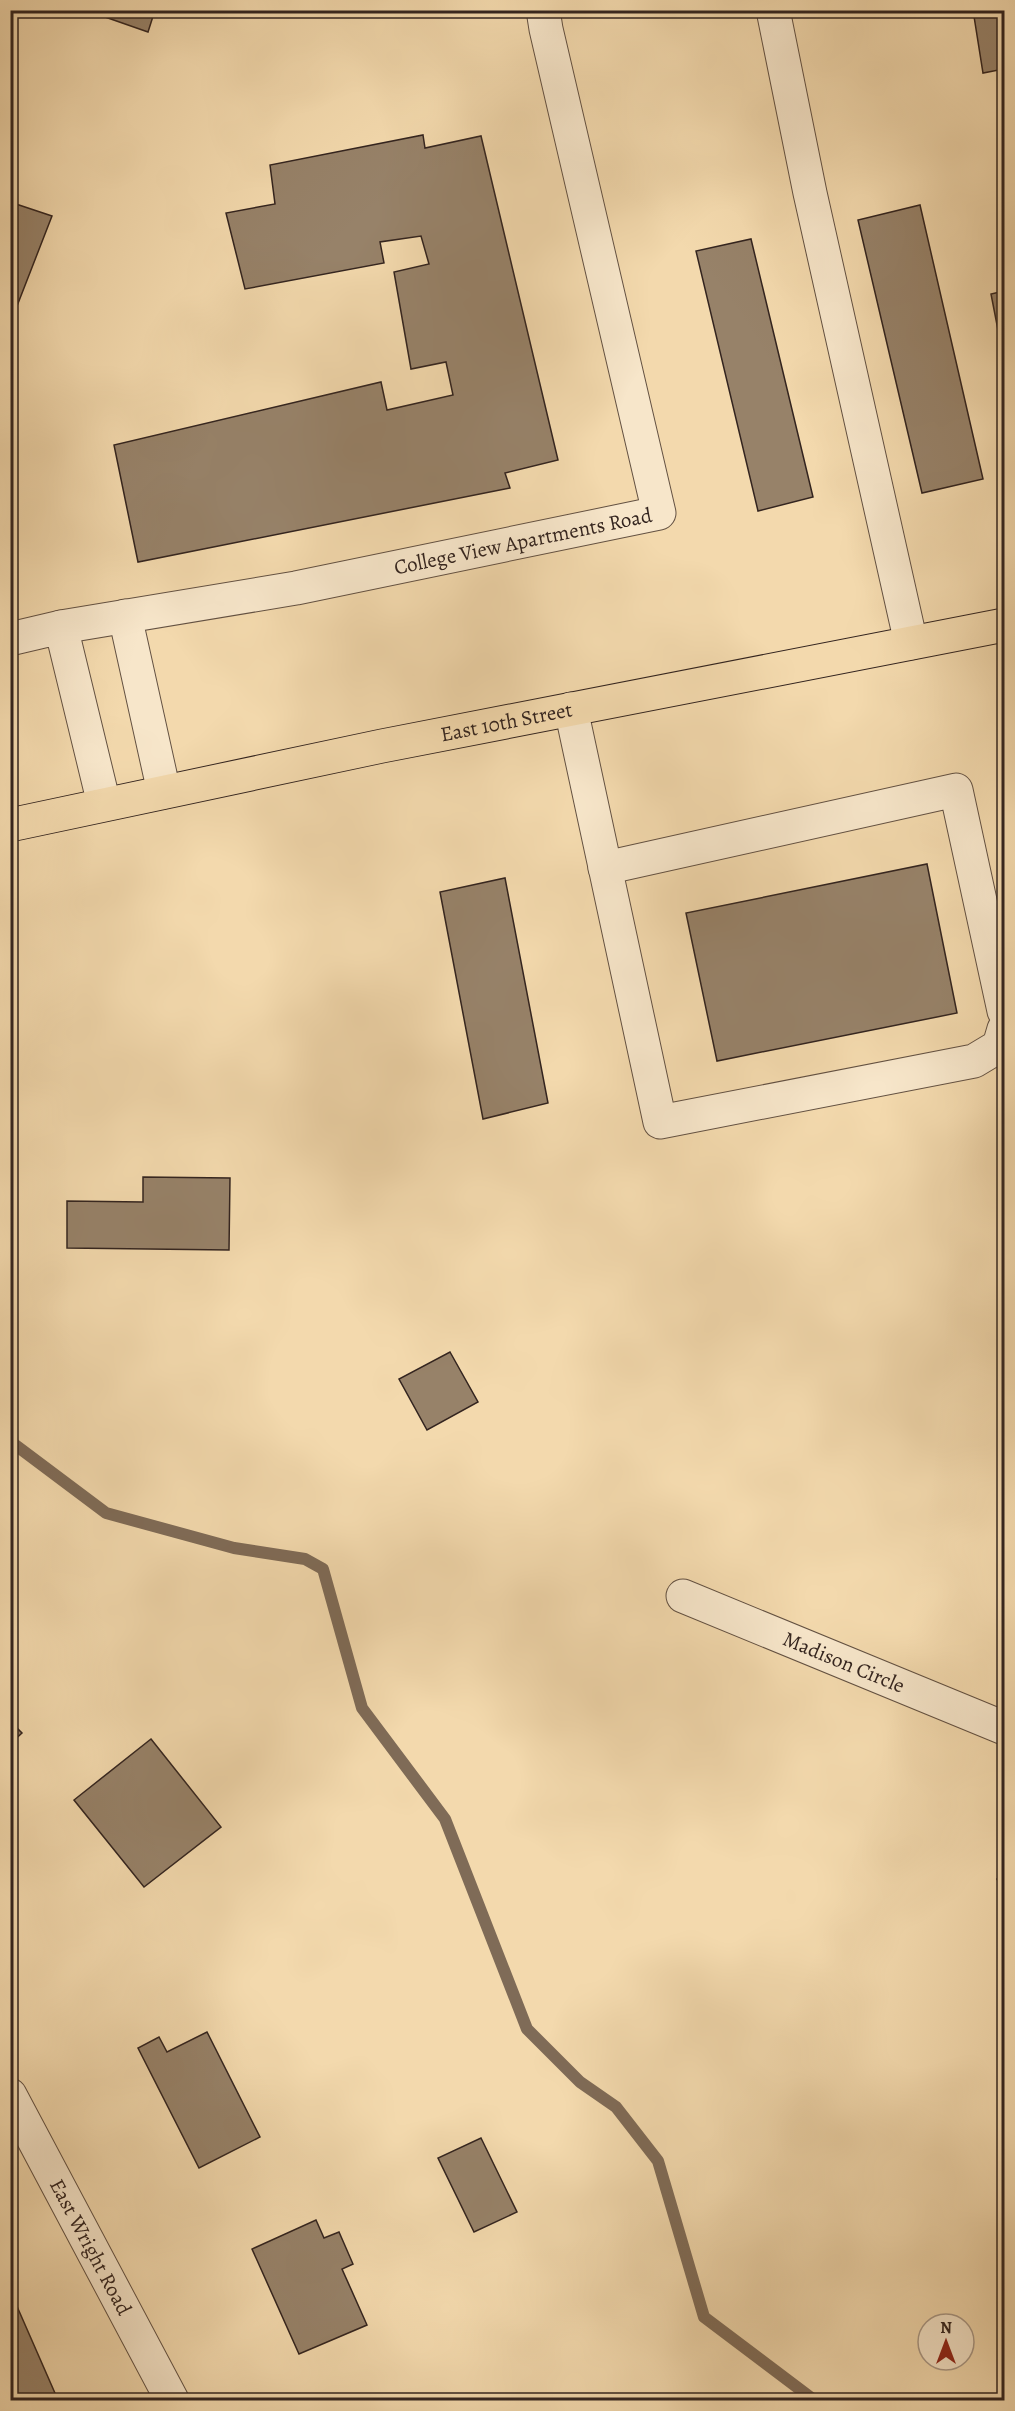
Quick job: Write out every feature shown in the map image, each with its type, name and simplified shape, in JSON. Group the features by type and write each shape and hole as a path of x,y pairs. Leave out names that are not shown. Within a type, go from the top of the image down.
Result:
{"main road":[{"name":"East 10th Street","path":"10,825 571,709 1005,625"}],"street":[{"name":"College View Apartments Road","path":"10,639 61,627 296,588 659,513 543,10"},
{"path":"773,10 810,193 911,643"},
{"path":"125,616 164,792"},
{"path":"61,627 104,804"},
{"path":"571,709 660,1122 974,1061 999,1046 1005,1029"},
{"path":"605,868 956,790 1005,1011"},
{"name":"Madison Circle","path":"683,1596 1005,1728"},
{"name":"East Wright Road","path":"10,2095 172,2400"}],"building":[{"path":"85,10 155,10 148,32"},
{"path":"973,10 1004,10 1004,69 983,73"},
{"path":"423,135 425,148 481,136 558,460 505,473 510,488 138,562 114,445 381,382 387,410 453,395 446,362 411,369 394,272 429,264 421,236 380,242 384,263 245,289 226,213 275,204 270,165"},
{"path":"10,202 52,216 10,324"},
{"path":"920,205 983,479 922,493 858,220"},
{"path":"751,239 813,497 758,511 696,251"},
{"path":"1004,291 1004,361 991,294"},
{"path":"927,864 957,1013 717,1061 686,913"},
{"path":"505,878 548,1103 483,1119 440,892"},
{"path":"143,1177 230,1178 229,1250 67,1248 67,1201 143,1202"},
{"path":"450,1352 478,1402 427,1430 399,1379"},
{"path":"10,1721 22,1733 10,1744"},
{"path":"151,1739 221,1827 144,1887 74,1800"},
{"path":"1004,1875 1004,1893 997,1879"},
{"path":"207,2032 260,2137 199,2168 138,2048 159,2037 167,2052"},
{"path":"481,2138 517,2212 474,2232 438,2158"},
{"path":"316,2220 324,2238 339,2232 353,2264 342,2269 367,2325 299,2354 252,2249"},
{"path":"10,2295 12,2295 58,2400 10,2400"}],"waterway":[{"path":"10,1441 106,1513 234,1548 305,1559 323,1569 362,1708 445,1819 527,2029 580,2082 616,2107 658,2161 704,2317 814,2400"}]}
